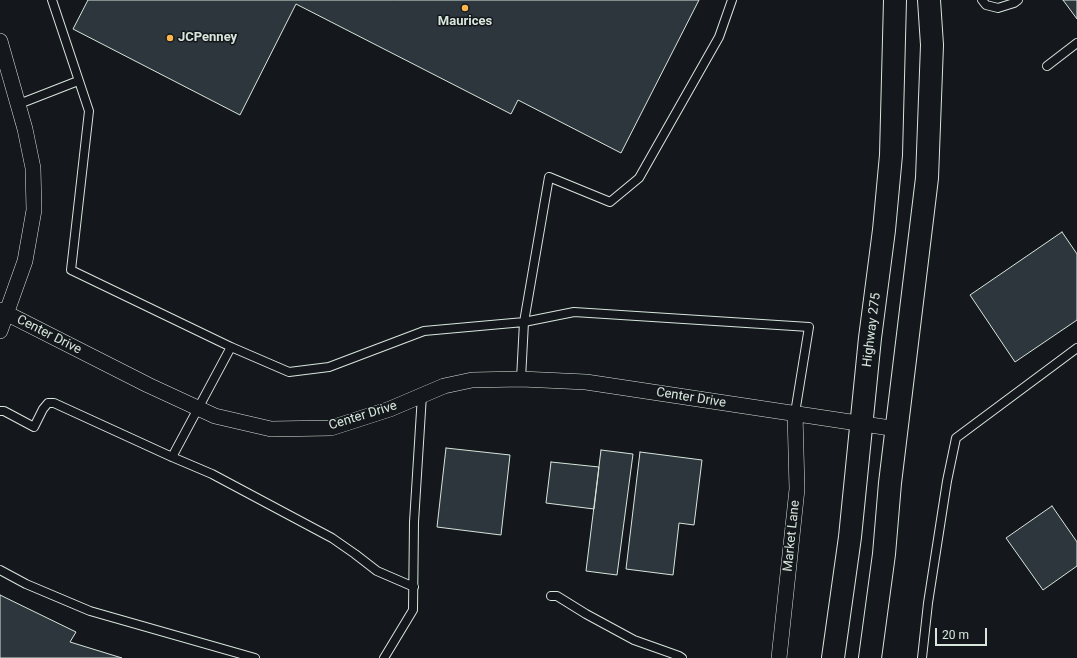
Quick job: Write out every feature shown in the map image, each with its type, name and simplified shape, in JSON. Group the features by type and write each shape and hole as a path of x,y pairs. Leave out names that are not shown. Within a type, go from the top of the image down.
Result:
{"highway":[{"name":"Highway 275","path":"833,658 850,537 870,338 884,230 891,155 895,0"},
{"path":"870,658 884,554 890,483 927,178 932,45 929,0"}],"street":[{"name":"Center Drive","path":"0,40 19,104 33,168 34,210 25,261 3,312 148,385 215,416 272,429 331,428 390,409 444,386 472,380 521,379 586,382 861,423 897,430"},
{"path":"0,331 3,312"},
{"name":"Market Lane","path":"779,658 797,489 795,413"}],"lane":[{"path":"52,0 89,111 71,270 231,347 289,372 329,367 424,331 524,322 574,312 809,327 795,413"},
{"path":"521,379 524,322 550,177 610,202 639,178 718,38 732,0"},
{"path":"982,0 986,5 998,8 1014,3 1018,0"},
{"path":"1047,66 1077,43"},
{"path":"19,104 78,81"},
{"path":"172,457 231,347"},
{"path":"922,658 929,596 947,481 956,438 1077,348"},
{"path":"384,658 413,610 414,522 422,395"},
{"path":"0,411 4,410 34,427 48,403 54,403 212,474 332,538 356,554 377,571 414,587"},
{"path":"0,570 26,584 90,611 256,658"},
{"path":"551,596 557,596 586,614 634,640 682,658"}],"building":[{"path":"88,0 699,0 621,153 518,100 511,114 296,4 240,115 73,29"},
{"path":"1063,0 1077,0 1077,19"},
{"path":"1062,232 1077,254 1077,320 1015,362 970,295"},
{"path":"446,448 510,455 501,535 437,527"},
{"path":"601,450 633,454 617,575 586,571"},
{"path":"640,452 702,460 694,525 679,523 673,575 626,569"},
{"path":"551,462 599,467 594,509 546,503"},
{"path":"1052,506 1077,542 1077,566 1043,590 1006,538"},
{"path":"0,595 76,632 70,642 122,658 0,658"}],"place":[{"name":"Maurices","path":"465,8"},
{"name":"JCPenney","path":"170,38"}]}
